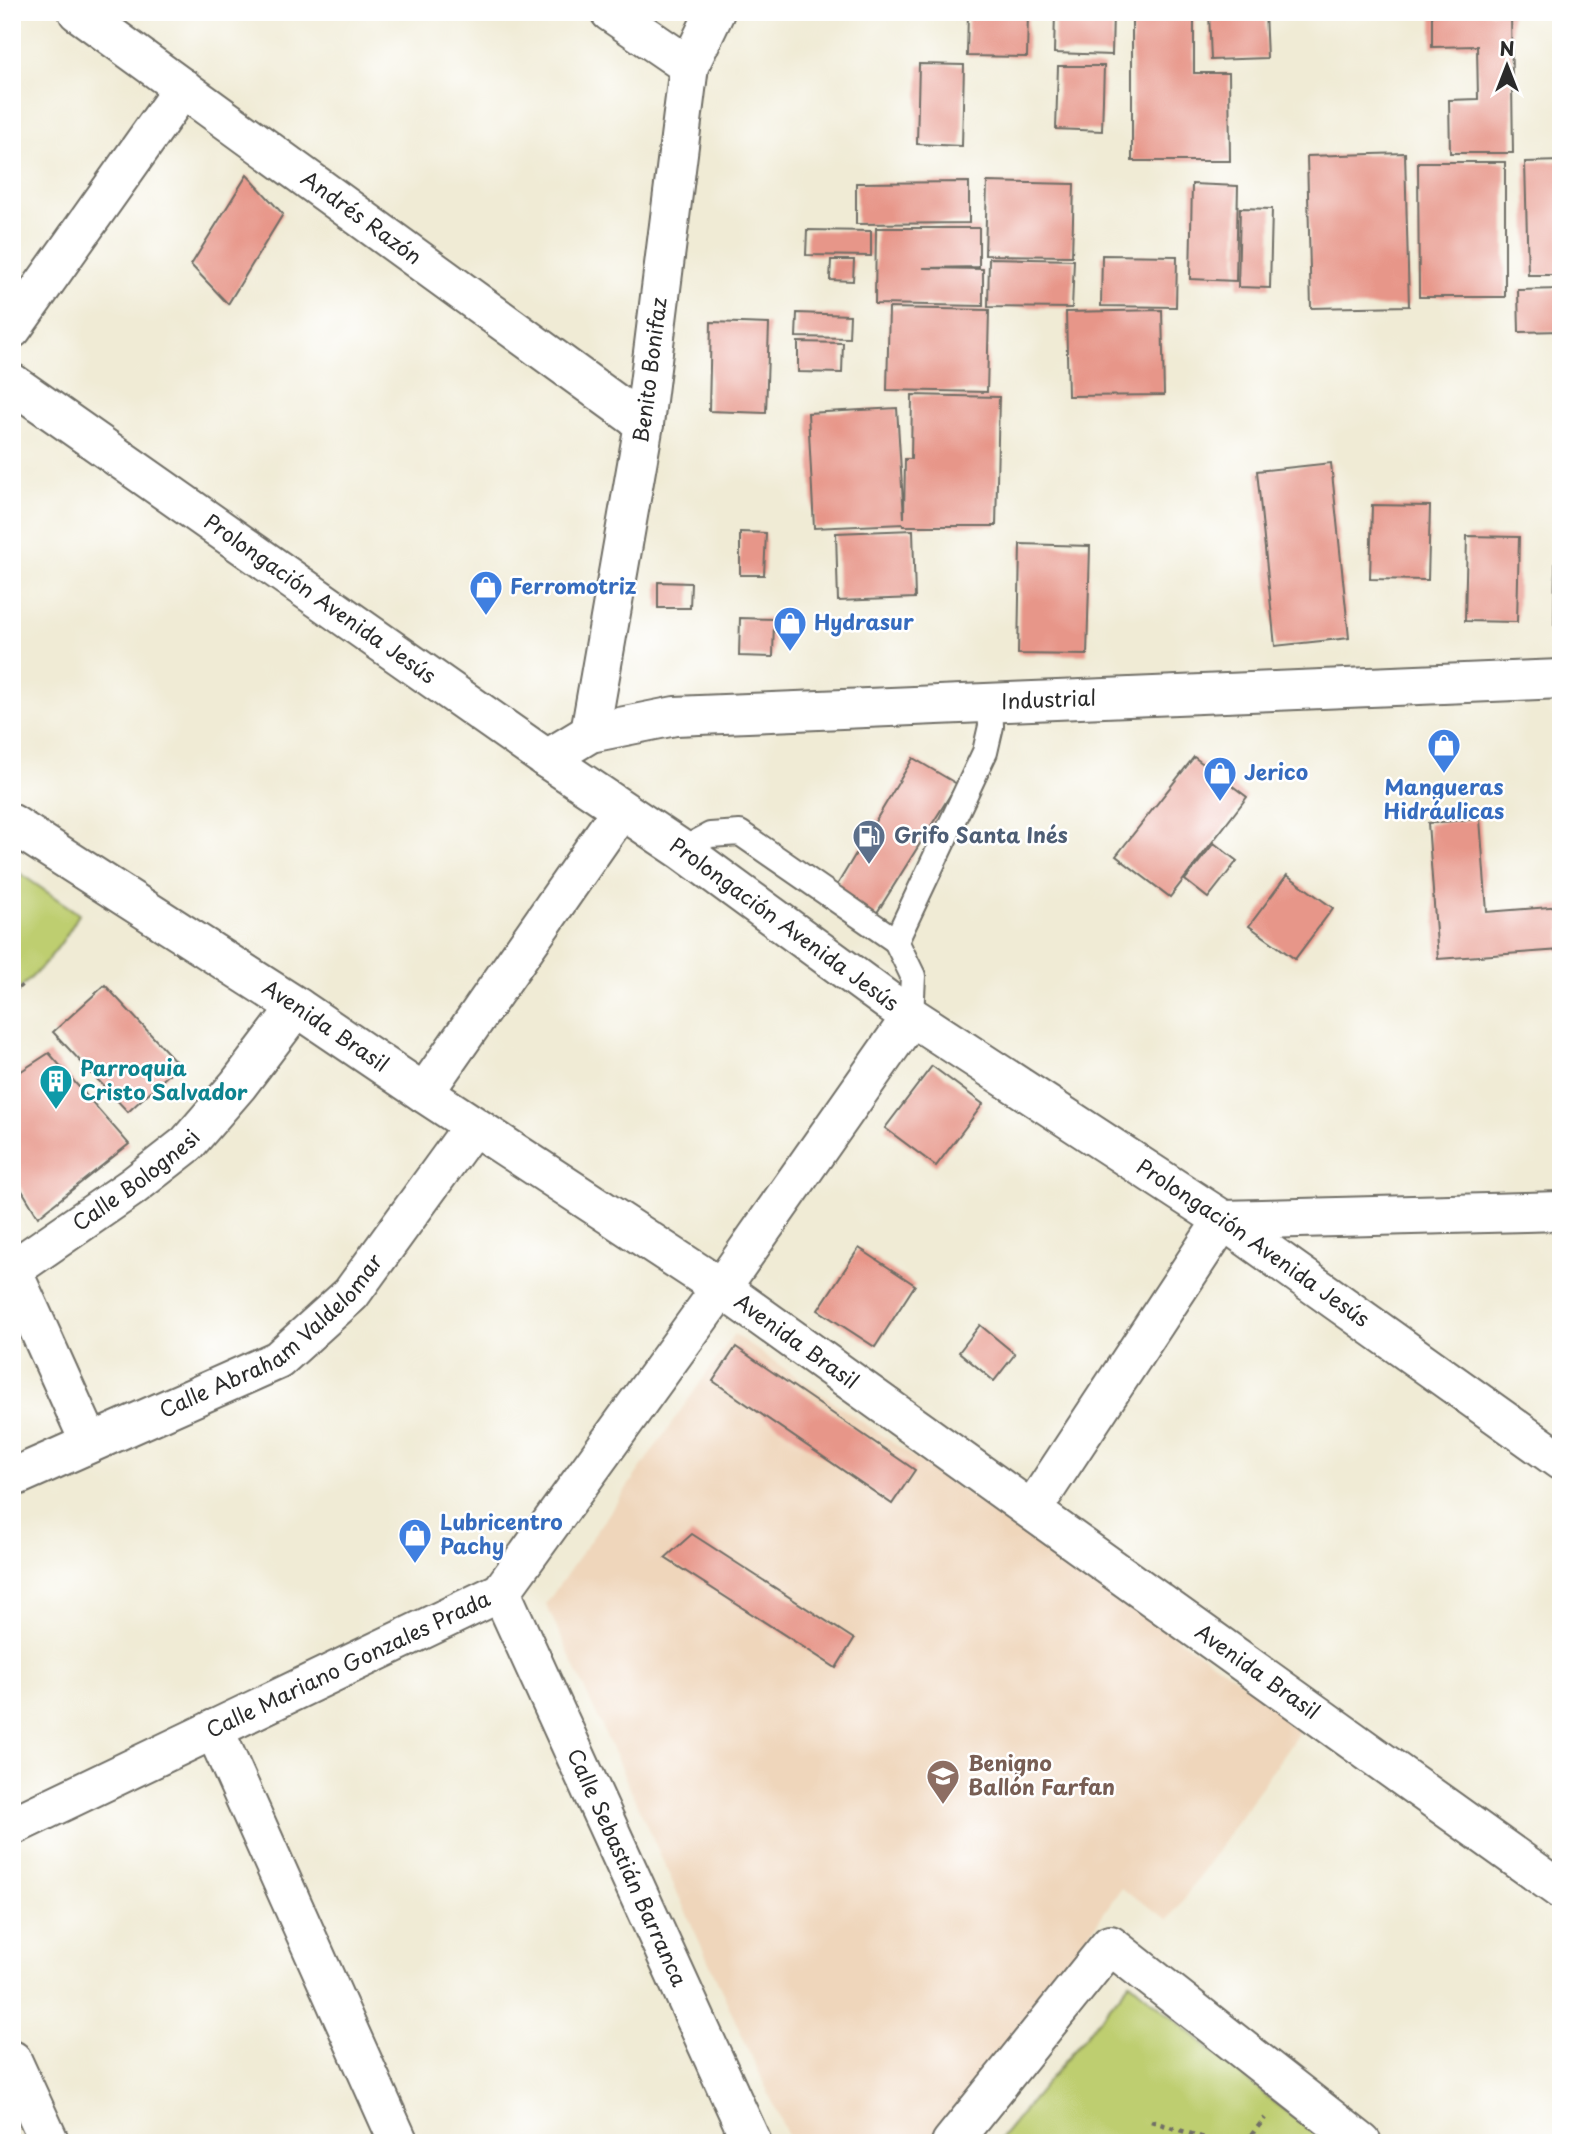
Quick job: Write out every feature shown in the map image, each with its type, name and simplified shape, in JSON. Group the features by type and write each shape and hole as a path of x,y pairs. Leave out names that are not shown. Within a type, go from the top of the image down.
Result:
{"street":[{"name":"Andrés Razón","path":"78,12 644,424"},
{"path":"610,12 689,66"},
{"name":"Benito Bonifaz","path":"590,733 644,424 689,66 715,12"},
{"path":"12,329 183,88"},
{"name":"Prolongación Avenida Jesús","path":"12,383 547,759 682,850 911,1017 1223,1220 1561,1461"},
{"name":"Industrial","path":"547,759 590,733 675,716 1561,679"},
{"path":"424,1093 621,810"},
{"name":"Avenida Brasil","path":"12,824 297,1007 721,1288 1561,1890"},
{"name":"Calle Bolognesi","path":"12,1270 132,1187 187,1144 238,1085 297,1007"},
{"name":"Calle Mariano Gonzales Prada","path":"12,1826 501,1592 721,1288 911,1017"},
{"name":"Calle Abraham Valdelomar","path":"12,1478 278,1360 351,1294 473,1126"},
{"path":"1032,1510 1223,1220 1561,1211"},
{"path":"12,1270 90,1443"},
{"name":"Calle Sebastián Barranca","path":"501,1592 752,2143"},
{"path":"214,1729 399,2143"},
{"path":"951,2143 1110,1945 1362,2143"},
{"path":"12,2060 50,2143"}],"lane":[{"path":"896,941 985,752 990,726 990,702"},
{"path":"682,850 710,835 740,833 896,941 913,976 911,1017"}],"path":[{"path":"12,978 21,988"},
{"path":"1245,2143 1268,2114"},
{"path":"1151,2121 1220,2143"},
{"path":"1229,2143 1238,2143"}],"shaded area":[{"name":"Benigno Ballón Farfan","path":"734,1334 1304,1725 1169,1920 1121,1888 944,2143 791,2143 546,1604"}],"green space":[{"path":"12,868 79,914 50,958 12,995"},
{"path":"1130,1982 1276,2104 1327,2143 997,2143"}],"building":[{"path":"968,12 1028,12 1027,57 967,56"},
{"path":"1055,12 1113,12 1112,55 1054,53"},
{"path":"1132,12 1194,12 1194,73 1229,73 1230,161 1132,161"},
{"path":"1209,12 1265,12 1267,58 1211,60"},
{"path":"1432,12 1511,12 1513,153 1450,153 1449,100 1478,99 1477,46 1432,47"},
{"path":"919,64 964,65 962,146 917,144"},
{"path":"1058,66 1104,66 1102,131 1056,129"},
{"path":"1405,153 1409,306 1311,308 1307,156"},
{"path":"1561,161 1561,275 1528,275 1525,162"},
{"path":"1418,162 1505,162 1505,297 1419,297"},
{"path":"247,175 283,214 228,304 191,265"},
{"path":"969,182 969,223 856,224 856,183"},
{"path":"987,182 1074,184 1072,256 985,255"},
{"path":"1192,184 1238,186 1236,281 1190,279"},
{"path":"1240,208 1272,209 1270,288 1238,287"},
{"path":"876,228 979,228 979,267 923,268 983,269 983,306 875,304"},
{"path":"807,230 871,231 871,256 806,255"},
{"path":"1102,255 1177,256 1176,307 1101,306"},
{"path":"989,258 1074,260 1072,308 988,307"},
{"path":"831,260 854,260 853,281 830,280"},
{"path":"1561,289 1561,331 1519,332 1518,290"},
{"path":"889,308 989,310 987,392 887,390"},
{"path":"1162,310 1164,395 1068,396 1066,312"},
{"path":"797,313 850,315 849,338 796,337"},
{"path":"711,322 769,324 766,413 709,411"},
{"path":"798,342 843,343 842,373 798,372"},
{"path":"912,395 999,397 996,526 903,524 814,528 808,413 897,408 904,518 905,459 911,459"},
{"path":"1331,463 1349,638 1275,646 1257,471"},
{"path":"1372,505 1430,506 1428,580 1370,579"},
{"path":"1556,521 1561,522 1561,624 1554,624"},
{"path":"913,530 915,598 838,601 836,533"},
{"path":"740,532 766,533 764,575 740,575"},
{"path":"1467,536 1519,537 1517,622 1465,621"},
{"path":"1020,544 1090,546 1087,655 1018,654"},
{"path":"658,582 691,583 690,608 658,608"},
{"path":"740,618 774,619 773,657 739,656"},
{"path":"1194,757 1247,797 1170,897 1116,856"},
{"path":"913,758 957,784 873,919 833,892"},
{"path":"1480,819 1487,912 1561,906 1561,950 1438,959 1428,823"},
{"path":"1214,843 1237,861 1208,898 1185,880"},
{"path":"1287,875 1333,908 1295,959 1249,926"},
{"path":"105,985 179,1065 128,1112 53,1032"},
{"name":"Parroquia Cristo Salvador","path":"49,1053 129,1144 38,1217 12,1174 12,1077"},
{"path":"932,1066 983,1104 936,1166 885,1128"},
{"path":"859,1248 915,1285 875,1347 818,1310"},
{"path":"980,1325 1015,1354 994,1381 959,1352"},
{"path":"736,1347 915,1470 892,1504 713,1381"},
{"path":"692,1534 854,1639 836,1668 665,1558"}],"place":[{"name":"Ferromotriz","path":"486,617"},
{"name":"Hydrasur","path":"790,653"},
{"name":"Mangueras Hidráulicas","path":"1444,775"},
{"name":"Jerico","path":"1220,803"},
{"name":"Grifo Santa Inés","path":"869,866"},
{"name":"Parroquia Cristo Salvador","path":"56,1111"},
{"name":"Lubricentro Pachy","path":"415,1565"},
{"name":"Benigno Ballón Farfan","path":"943,1806"}]}
